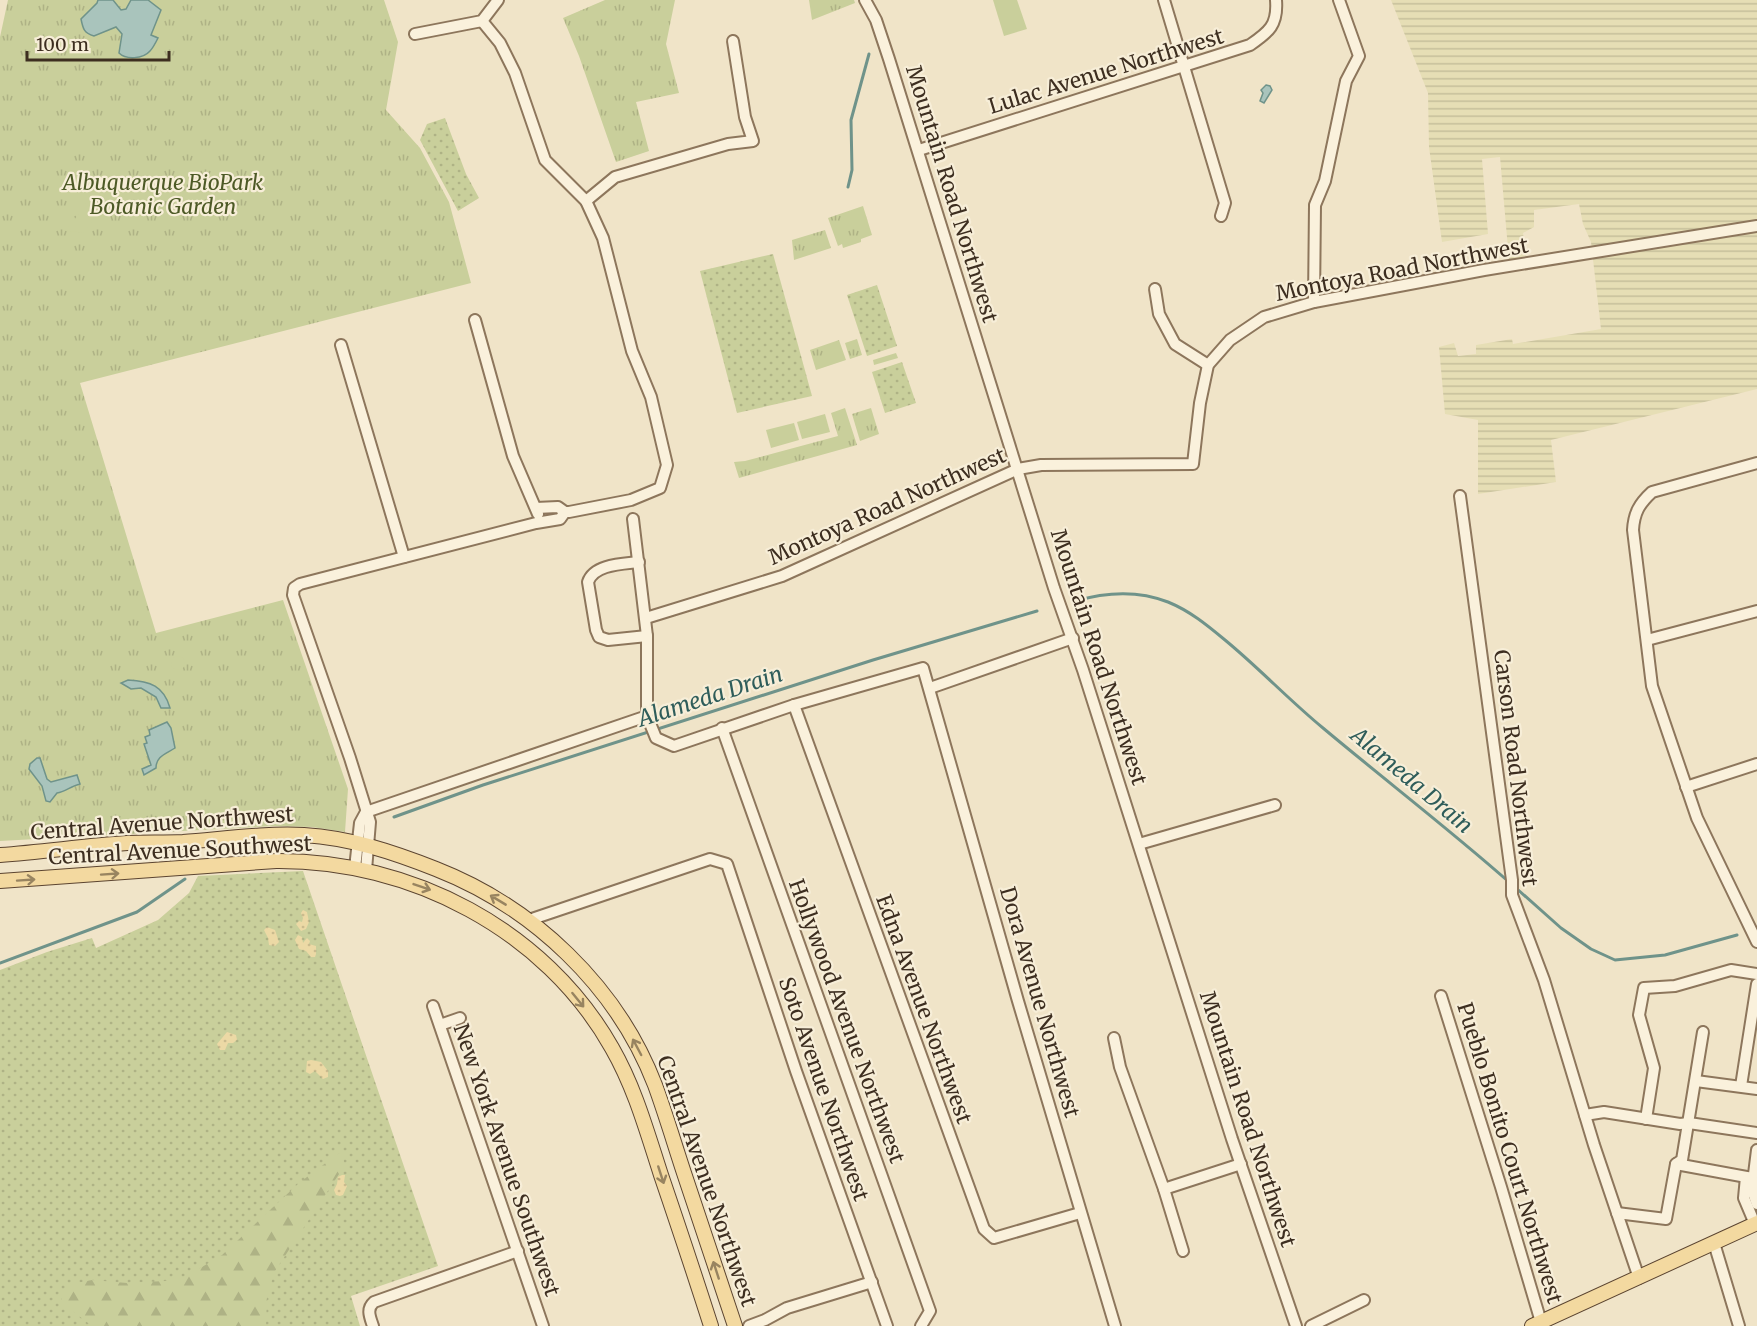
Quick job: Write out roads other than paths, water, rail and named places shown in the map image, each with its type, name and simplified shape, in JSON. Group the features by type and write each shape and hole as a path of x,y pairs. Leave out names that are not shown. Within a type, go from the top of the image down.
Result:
{"main road":[{"name":"Central Avenue Northwest","path":"0,855 126,843 179,842 266,835 331,837 363,844 467,882 529,920 565,952 603,995 617,1014 641,1056 654,1083 735,1326"},
{"name":"Central Avenue Southwest","path":"0,881 276,861 307,861 361,869 436,892 492,923 532,952 551,970 591,1016 612,1048 634,1093 711,1326"},
{"path":"1536,1324 1756,1223"}],"street":[{"path":"415,34 482,21 498,0"},
{"name":"Mountain Road Northwest","path":"866,0 876,20 919,150 1054,588 1073,638 1241,1164 1296,1326"},
{"path":"1164,0 1225,203 1221,216"},
{"name":"Lulac Avenue Northwest","path":"919,150 1250,45 1270,31 1277,13 1276,0"},
{"path":"1314,302 1315,206 1325,181 1346,81 1359,56 1339,0"},
{"path":"366,812 350,758 293,595 294,588 300,584 404,557 560,519 565,512 631,500 660,488 667,465 651,397 632,351 603,238 586,201 545,160 515,73 500,43 482,21"},
{"path":"586,201 615,177 728,144 753,141 745,117 733,41"},
{"name":"Montoya Road Northwest","path":"646,618 782,576 1018,468 1041,465 1193,464 1200,403 1208,364 1230,340 1264,316 1314,302 1484,270 1757,226"},
{"path":"1155,289 1159,314 1175,344 1208,364"},
{"path":"475,320 513,456 536,508 538,515 536,523"},
{"path":"340,345 404,557"},
{"path":"1757,463 1652,492 1640,503 1634,514 1633,531 1652,686 1686,787 1709,844 1757,942"},
{"name":"Carson Road Northwest","path":"1460,496 1512,880 1512,895 1544,980 1584,1115 1639,1278"},
{"path":"536,508 558,507 565,512"},
{"path":"633,519 646,618 648,719 656,738 674,746 794,705 923,668 930,688 1073,638"},
{"path":"639,562 597,571 588,582 599,637 608,640 647,636"},
{"path":"1647,640 1757,611"},
{"name":"Dora Avenue Northwest","path":"930,688 1080,1213 1115,1326"},
{"name":"Edna Avenue Northwest","path":"794,705 984,1229 994,1238 1080,1213"},
{"path":"361,869 363,844 360,823 366,812 648,719"},
{"name":"Hollywood Avenue Northwest","path":"722,728 930,1311 921,1326"},
{"path":"1686,787 1757,764"},
{"path":"1139,844 1275,806"},
{"name":"Soto Avenue Northwest","path":"529,920 710,859 726,864 796,1071 887,1326"},
{"path":"1646,1119 1654,1068 1639,1015 1644,988 1675,986 1731,970 1757,975"},
{"path":"1741,1086 1757,984"},
{"name":"Pueblo Bonito Court Northwest","path":"1441,996 1501,1187 1536,1324"},
{"name":"New York Avenue Southwest","path":"433,1006 543,1326"},
{"path":"440,1025 460,1018"},
{"path":"1617,1213 1666,1219 1676,1164 1682,1160 1703,1032"},
{"path":"1114,1038 1120,1067 1183,1251"},
{"path":"1696,1081 1757,1089"},
{"path":"1584,1115 1598,1112 1757,1133"},
{"path":"1756,1223 1744,1198 1757,1150"},
{"path":"1164,1190 1241,1164"},
{"path":"1676,1164 1749,1177"},
{"path":"1749,1177 1757,1204"},
{"path":"1714,1243 1739,1326"},
{"path":"373,1326 369,1312 371,1305 378,1300 518,1251"},
{"path":"749,1326 787,1308 872,1282"},
{"path":"1311,1326 1364,1300"}],"water":[{"path":"98,0 113,0 121,10 126,9 131,0 148,0 161,10 151,35 158,38 147,54 130,58 119,53 122,34 116,27 94,36 86,32 81,19"},
{"path":"1266,85 1272,90 1264,103 1260,101 1263,93 1261,90"},
{"path":"128,680 155,686 164,694 170,708 161,708 156,697 141,688 131,689 121,683"},
{"path":"167,722 171,728 175,748 162,756 156,768 144,775 142,769 151,765 144,744 147,743 145,737 150,735 149,730"},
{"path":"40,758 47,779 51,782 77,775 80,784 57,793 50,802 46,801 42,786 29,769 30,764"}],"waterway":[{"path":"848,187 852,170 851,120 869,54"},
{"name":"Alameda Drain","path":"1075,601 1110,594 1134,594 1157,598 1191,614 1238,651 1323,728 1509,882"},
{"name":"Alameda Drain","path":"394,817 483,785 873,660 1037,611"},
{"name":"Alameda Drain","path":"0,963 137,912 185,879"},
{"name":"Alameda Drain","path":"1516,888 1561,928 1591,949 1615,960 1665,955 1737,935"}],"park label":[{"name":"Albuquerque BioPark Botanic Garden","path":"163,194"}]}
